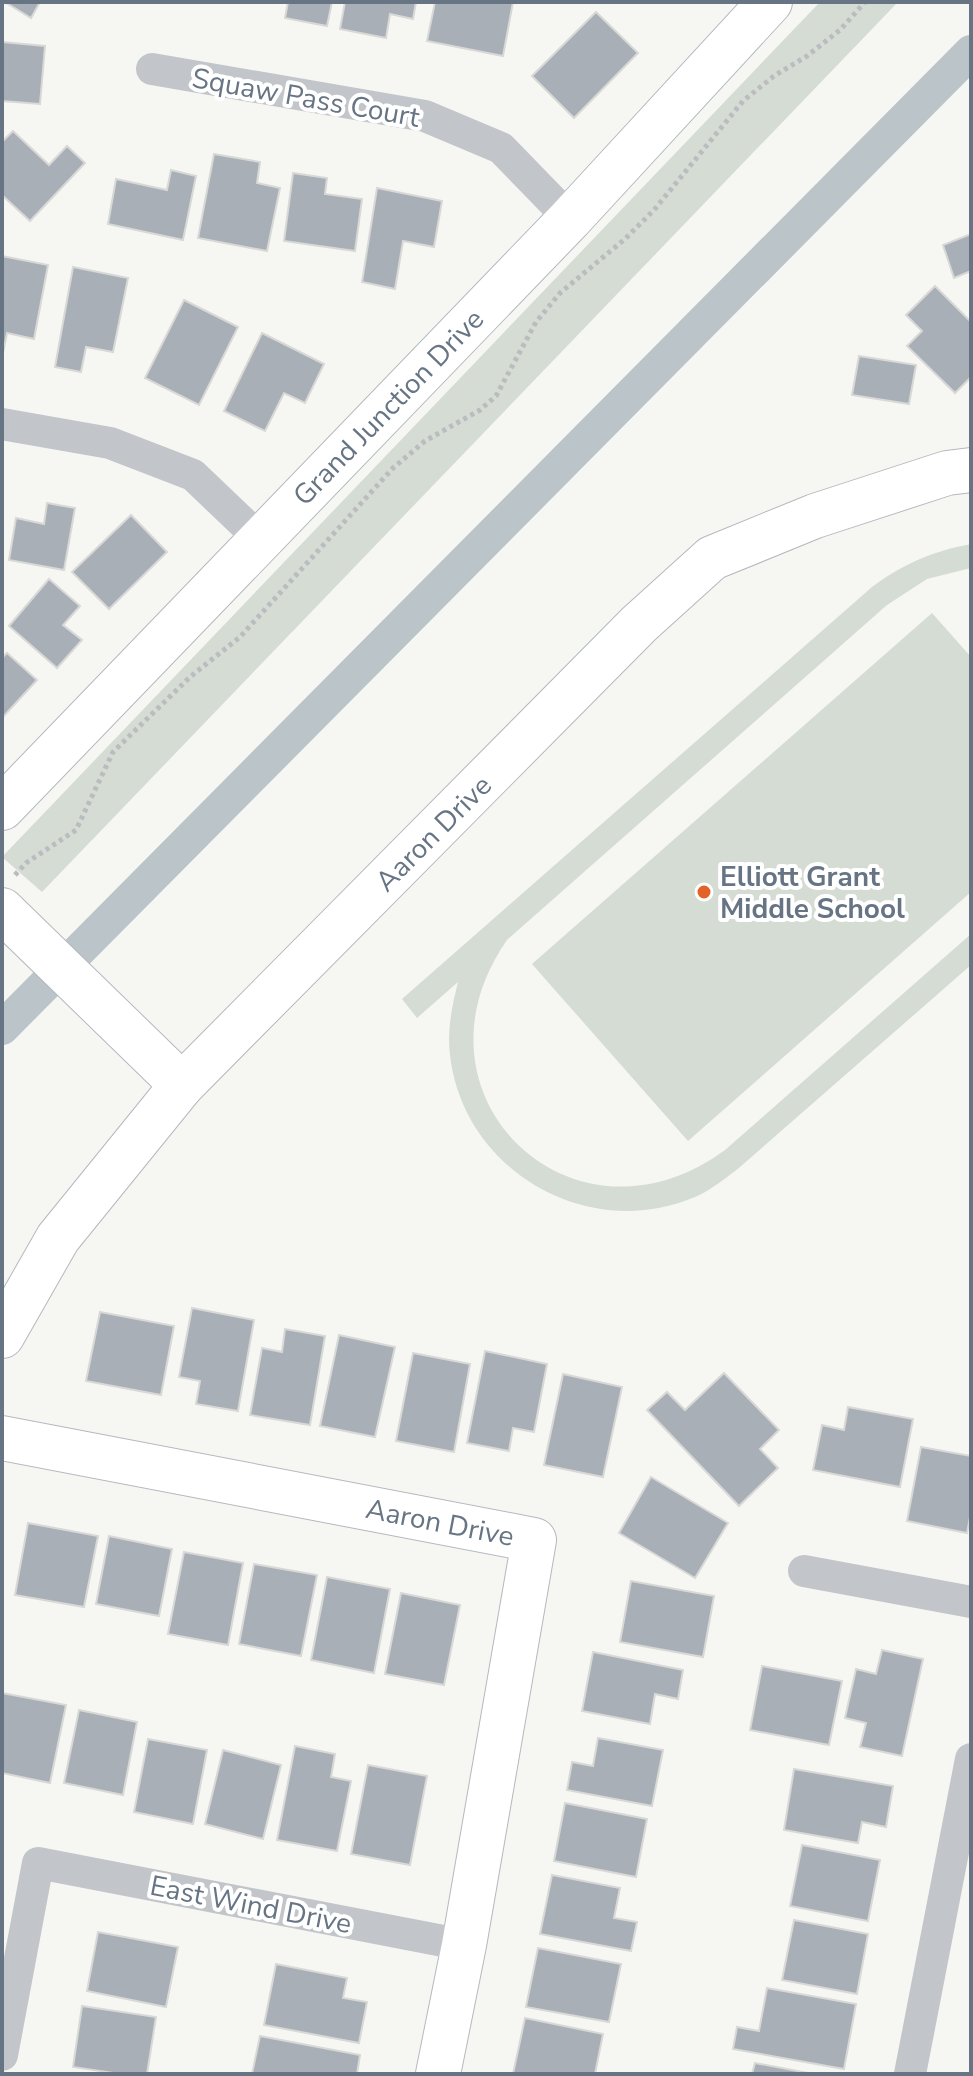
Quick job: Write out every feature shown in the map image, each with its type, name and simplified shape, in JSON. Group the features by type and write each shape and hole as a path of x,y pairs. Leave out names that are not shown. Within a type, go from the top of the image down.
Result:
{"street":[{"name":"Grand Junction Drive","path":"2,808 570,219 770,2"},
{"name":"Squaw Pass Court","path":"152,69 425,116 501,148 570,219"},
{"path":"2,424 110,443 193,475 260,539"},
{"name":"Aaron Drive","path":"2,1336 58,1238 182,1085 639,624 712,558 815,516 947,473 971,470"},
{"path":"9,903 182,1085"},
{"name":"Aaron Drive","path":"2,1438 534,1540 464,1945 438,2074"},
{"path":"804,1571 971,1602"},
{"path":"910,2074 971,1759"},
{"name":"East Wind Drive","path":"2,2055 38,1863 464,1945"}],"path":[{"path":"9,903 26,863 76,830 113,752 190,677 240,637 393,468 425,441 480,410 496,396 536,322 560,293 625,239 654,210 743,101 840,30 865,2"}],"shaded area":[{"path":"820,2 898,2 42,892 2,857"},
{"path":"971,544 971,568 927,579 887,605 507,940 479,998 474,1054 488,1104 518,1145 561,1174 612,1186 668,1179 725,1150 971,934 971,965 740,1167 701,1194 654,1209 613,1210 573,1203 537,1186 505,1163 479,1132 460,1096 449,1046 458,982 417,1018 402,999 872,587 919,560"},
{"path":"932,613 971,657 971,892 688,1141 532,964"}],"building":[{"path":"5,2 40,2 31,18"},
{"path":"288,2 332,2 327,26 285,18"},
{"path":"345,2 416,2 413,19 390,14 386,38 340,29"},
{"path":"435,2 513,2 503,56 427,41"},
{"path":"596,12 638,53 574,118 532,76"},
{"path":"2,42 45,46 40,104 2,101"},
{"path":"13,131 49,165 67,146 85,163 30,221 2,195 2,142"},
{"path":"214,154 260,162 257,183 280,188 267,251 198,238"},
{"path":"171,170 196,176 183,240 108,224 116,179 167,190"},
{"path":"293,173 327,178 325,194 362,199 355,251 284,241"},
{"path":"377,188 442,201 434,247 403,241 395,289 362,282"},
{"path":"971,234 971,271 954,278 943,245"},
{"path":"2,256 48,265 34,339 7,333 2,358"},
{"path":"73,267 128,278 113,352 86,347 81,372 55,367"},
{"path":"935,286 971,322 971,377 955,393 907,346 922,331 906,315"},
{"path":"184,300 238,327 199,405 145,378"},
{"path":"262,333 324,364 305,403 284,393 265,431 224,411"},
{"path":"859,356 916,365 909,404 852,395"},
{"path":"47,503 75,508 64,570 9,560 16,518 44,524"},
{"path":"131,515 167,552 109,609 72,572"},
{"path":"49,579 80,606 63,625 82,640 57,668 9,626"},
{"path":"7,653 37,680 2,718 2,658"},
{"path":"192,1308 254,1320 238,1411 196,1404 200,1381 179,1377"},
{"path":"100,1312 174,1326 161,1395 86,1381"},
{"path":"285,1329 325,1336 310,1425 250,1415 262,1348 282,1352"},
{"path":"339,1335 395,1347 375,1437 320,1426"},
{"path":"485,1351 547,1364 534,1432 513,1428 509,1451 467,1443"},
{"path":"413,1353 470,1364 454,1452 396,1441"},
{"path":"724,1373 779,1430 760,1449 778,1468 739,1506 647,1410 667,1392 685,1410"},
{"path":"563,1374 622,1387 603,1477 544,1465"},
{"path":"848,1407 913,1419 900,1487 813,1470 822,1425 844,1430"},
{"path":"921,1447 971,1456 971,1512 967,1533 907,1521"},
{"path":"651,1477 728,1523 695,1578 619,1533"},
{"path":"28,1523 98,1536 84,1607 15,1595"},
{"path":"109,1536 172,1549 159,1616 96,1604"},
{"path":"184,1552 243,1563 228,1645 168,1634"},
{"path":"254,1564 317,1575 301,1656 239,1644"},
{"path":"327,1577 390,1589 374,1673 311,1660"},
{"path":"631,1581 714,1596 703,1657 620,1642"},
{"path":"401,1593 460,1605 444,1685 385,1674"},
{"path":"882,1650 923,1659 902,1756 860,1747 866,1723 845,1718 856,1669 876,1674"},
{"path":"593,1652 683,1670 678,1699 655,1694 650,1724 582,1711"},
{"path":"762,1666 842,1681 829,1745 750,1730"},
{"path":"2,1693 66,1705 50,1783 2,1773"},
{"path":"79,1710 137,1722 123,1795 64,1783"},
{"path":"598,1738 663,1750 652,1806 567,1790 572,1762 593,1766"},
{"path":"148,1739 207,1750 193,1824 134,1812"},
{"path":"295,1746 335,1754 331,1777 351,1781 337,1851 277,1840"},
{"path":"223,1750 281,1765 263,1839 205,1824"},
{"path":"368,1765 427,1776 410,1865 351,1854"},
{"path":"794,1769 893,1786 886,1827 862,1822 858,1843 784,1830"},
{"path":"565,1803 647,1819 636,1877 554,1861"},
{"path":"802,1845 880,1860 868,1921 790,1906"},
{"path":"552,1875 620,1888 614,1918 637,1922 631,1951 540,1934"},
{"path":"794,1920 868,1934 857,1994 782,1980"},
{"path":"98,1932 178,1947 166,2007 87,1991"},
{"path":"538,1948 621,1964 609,2022 526,2007"},
{"path":"276,1964 347,1978 343,1998 367,2002 359,2043 264,2025"},
{"path":"767,1988 856,2004 844,2069 733,2049 737,2027 759,2031"},
{"path":"82,2006 156,2017 147,2074 120,2074 73,2067"},
{"path":"525,2018 603,2034 595,2074 513,2074"},
{"path":"260,2036 360,2055 357,2074 252,2074"},
{"path":"755,2063 813,2074 752,2074"}],"waterway":[{"path":"2,1028 971,52"}],"place":[{"name":"Elliott Grant Middle School","path":"704,892"}]}
